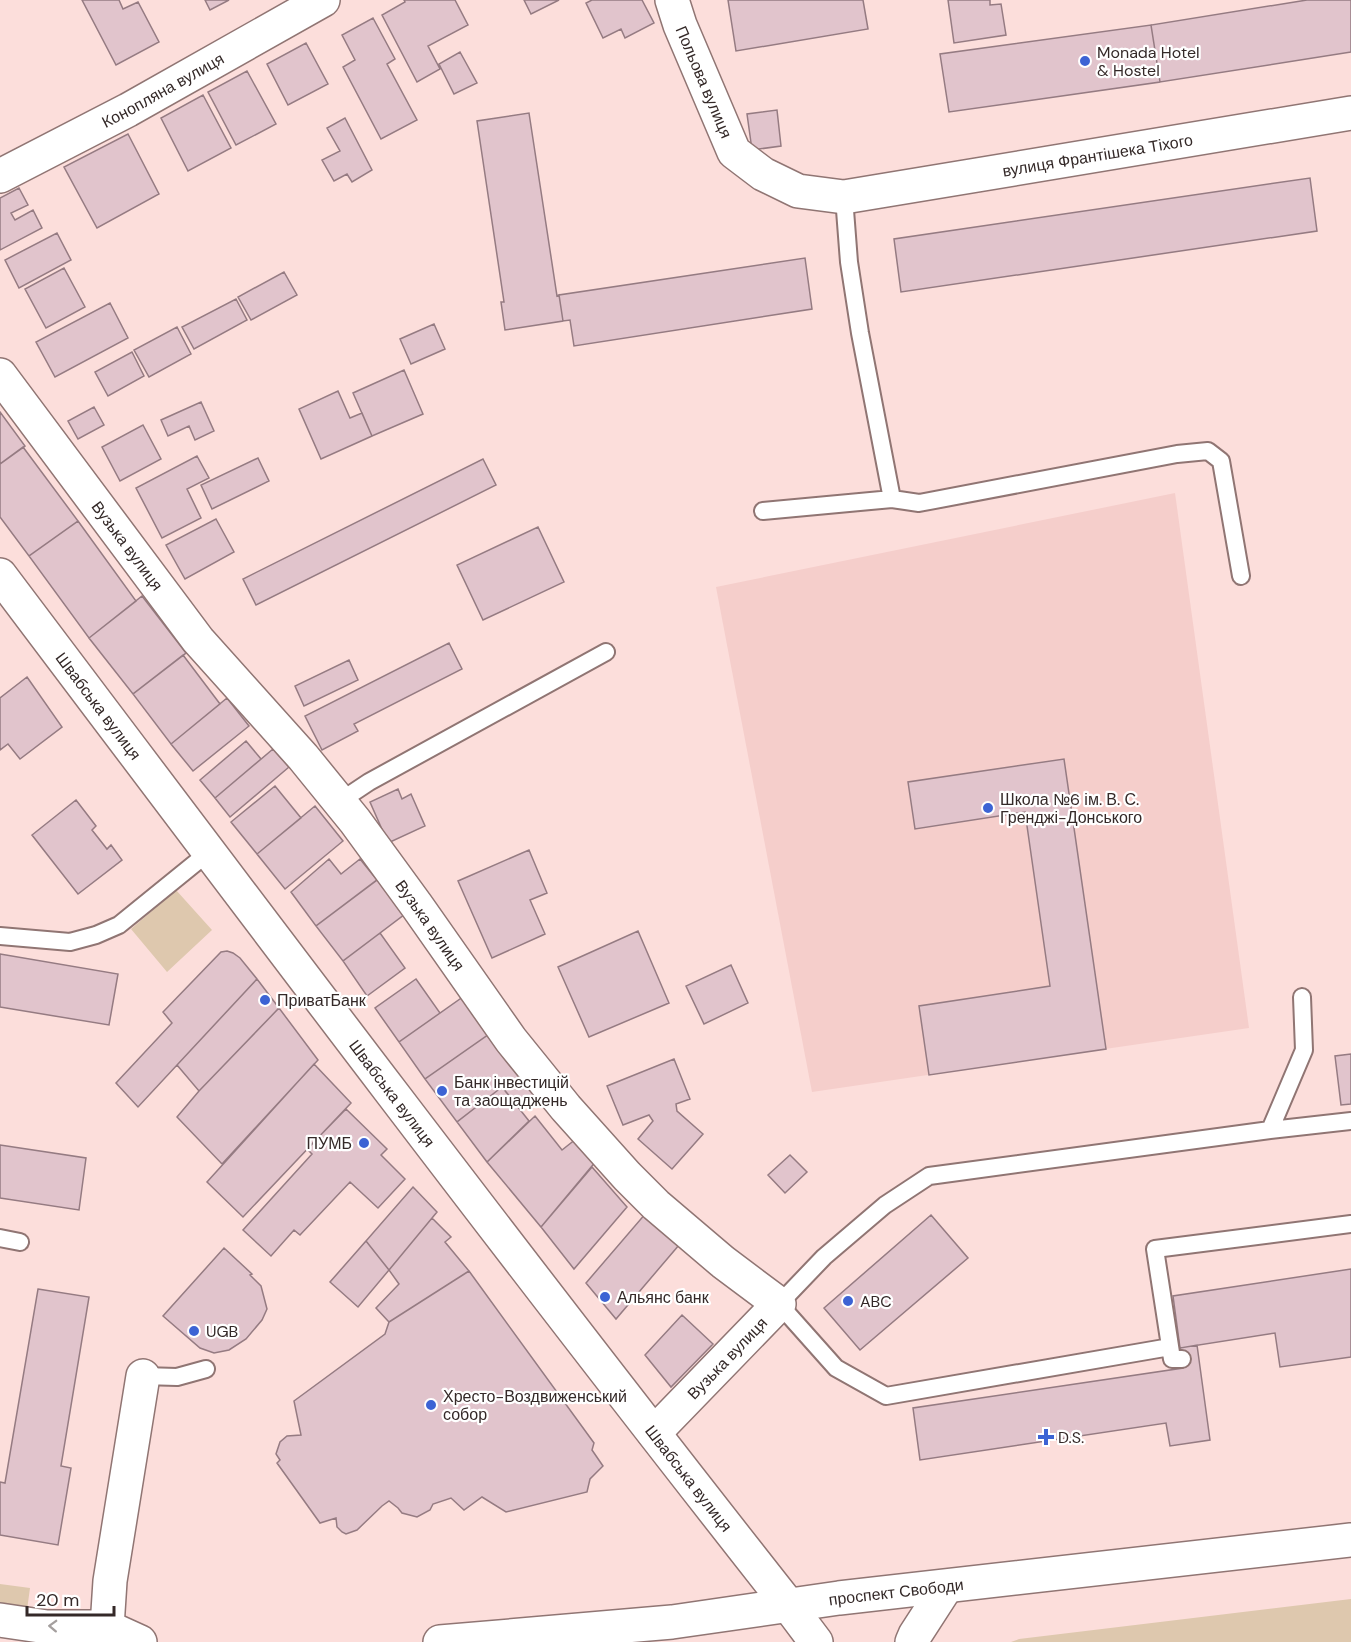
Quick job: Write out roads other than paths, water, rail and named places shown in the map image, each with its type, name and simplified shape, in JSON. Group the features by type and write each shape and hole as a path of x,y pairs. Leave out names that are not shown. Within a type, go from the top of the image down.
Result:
{"street":[{"name":"Конопляна вулиця","path":"0,176 128,110 323,0"},
{"name":"Польова вулиця","path":"672,0 680,25 734,152 763,174 798,191 844,197"},
{"name":"вулиця Франтішека Тіхого","path":"844,197 1351,113"},
{"name":"Вузька вулиця","path":"0,375 198,640 303,757 339,802 417,906 511,1040 566,1108 656,1206 723,1262 779,1304 654,1433"},
{"name":"Швабська вулиця","path":"0,575 209,852 816,1642"},
{"path":"107,1627 110,1581 143,1376"},
{"name":"проспект Свободи","path":"440,1642 672,1622 839,1598 1351,1540"},
{"path":"912,1642 946,1587"},
{"path":"0,1620 47,1627 107,1627 140,1642"}],"lane":[{"path":"844,197 849,262 860,333 892,499"},
{"path":"763,511 892,499 919,503 1177,454 1208,451 1221,461 1241,576"},
{"path":"339,802 369,782 606,652"},
{"path":"0,936 70,942 96,936 119,925 209,852"},
{"path":"1270,1130 1304,1050 1302,998"},
{"path":"1351,1121 929,1176 885,1205 824,1257 779,1304 836,1368 886,1396 1176,1353 1155,1249 1351,1224"},
{"path":"0,1238 20,1242"},
{"path":"143,1376 177,1377 206,1369"}],"place":[{"name":"Monada Hotel & Hostel","path":"1085,61"},
{"name":"Школа №6 ім. В. С. Гренджі-Донського","path":"988,808"},
{"name":"ПриватБанк","path":"265,1000"},
{"name":"Банк інвестицій та заощаджень","path":"442,1091"},
{"name":"ПУМБ","path":"364,1143"},
{"name":"Альянс банк","path":"605,1297"},
{"name":"ABC","path":"848,1301"},
{"name":"UGB","path":"194,1331"},
{"name":"Хресто-Воздвиженський собор","path":"431,1405"},
{"name":"D.S.","path":"1046,1437"}]}
